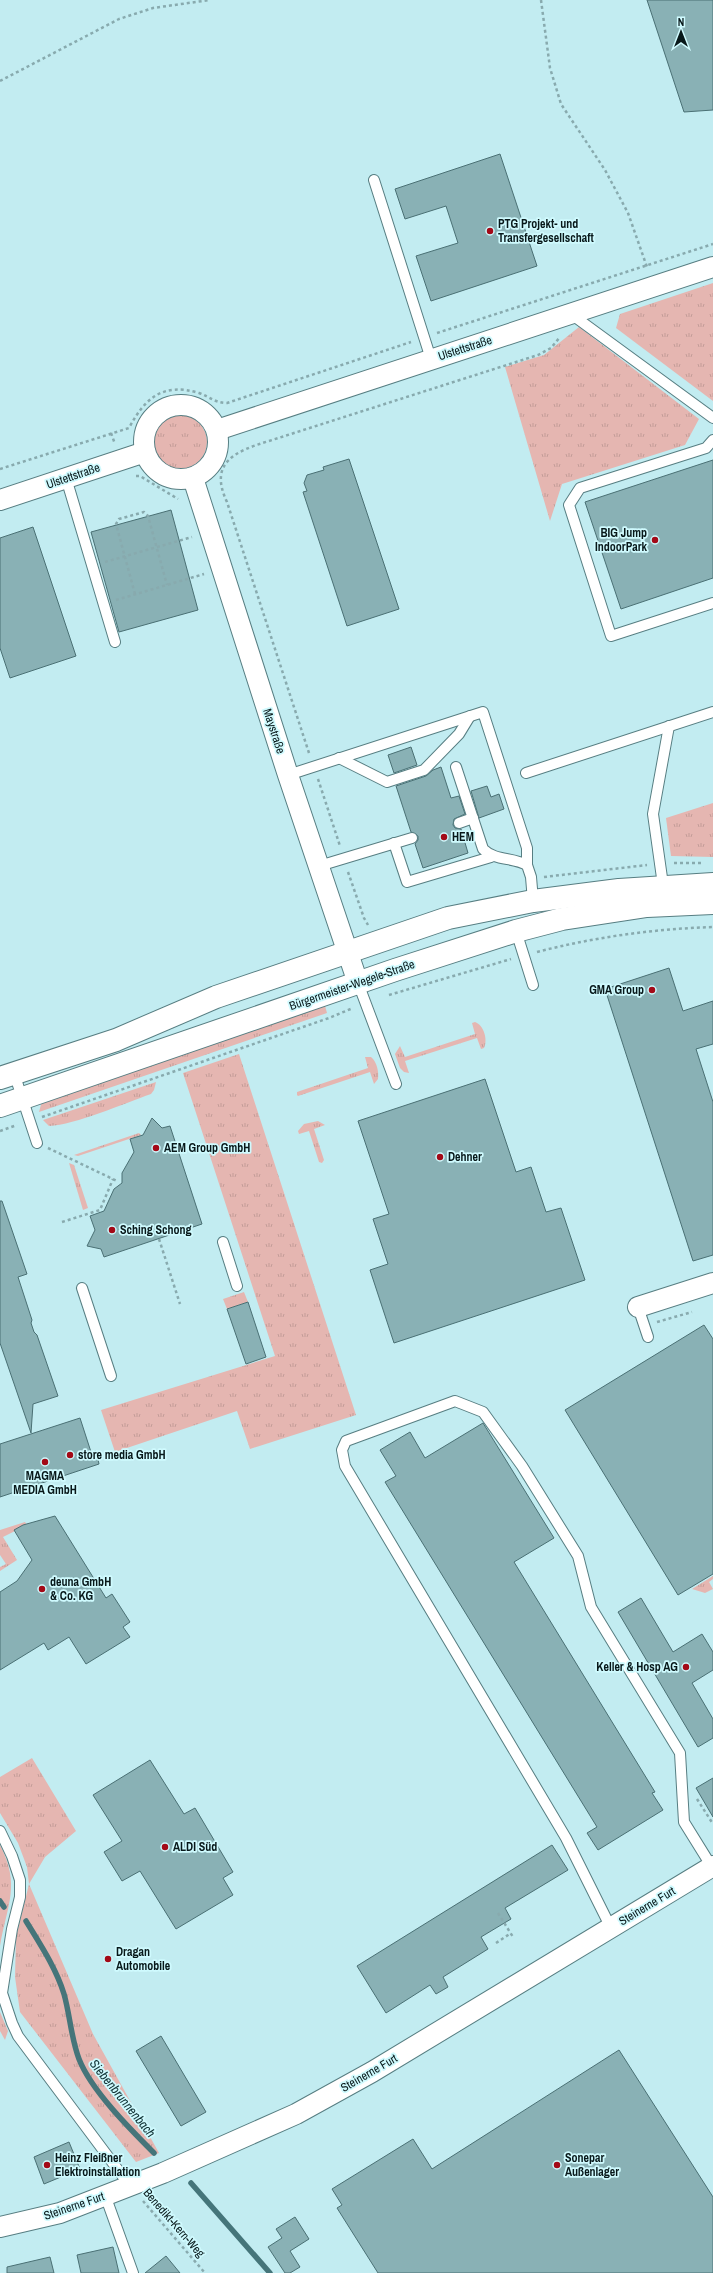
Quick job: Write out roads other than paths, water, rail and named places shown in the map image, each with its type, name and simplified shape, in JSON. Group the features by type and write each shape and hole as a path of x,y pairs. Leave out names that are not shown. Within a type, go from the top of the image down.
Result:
{"main road":[{"path":"7,1076 116,1040 216,997 448,918 533,901 663,886 713,884"},
{"name":"Bürgermeister-Wegele-Straße","path":"0,1106 22,1097 358,983 516,931 562,919 647,906 713,902"}],"street":[{"name":"Ulstettstraße","path":"217,430 431,359 577,317 654,287 713,267"},
{"path":"176,405 189,406 206,414 217,430 219,441 217,453 212,464 204,472 193,478 178,479 164,475 152,465 145,452 144,439 147,427 154,416 164,409 176,405"},
{"name":"Ulstettstraße","path":"0,500 145,452"},
{"name":"Maystraße","path":"193,478 288,775 358,983"},
{"path":"638,1307 713,1283"},
{"name":"Steinerne Furt","path":"0,2227 60,2213 130,2186 296,2114 372,2072 712,1866"}],"lane":[{"path":"374,180 431,359"},
{"path":"577,317 713,418"},
{"path":"713,440 706,448 580,488 569,505 611,636 713,603"},
{"path":"66,478 115,642"},
{"path":"288,775 483,712 527,848 527,865 531,876 533,901"},
{"path":"526,774 713,712"},
{"path":"339,758 387,782 424,770 459,734 470,716"},
{"path":"663,886 653,814 669,726"},
{"path":"456,767 483,849 491,857"},
{"path":"459,823 473,818"},
{"path":"319,866 412,838"},
{"path":"394,843 407,882 491,857 519,861 527,865"},
{"path":"516,931 533,985"},
{"path":"358,983 396,1084"},
{"path":"7,1076 22,1097 37,1143"},
{"path":"222,1242 237,1286"},
{"path":"82,1288 111,1376"},
{"path":"638,1307 648,1337"},
{"path":"611,1928 566,1838 345,1466 342,1450 346,1440 455,1401 483,1412 522,1466 578,1556 591,1607 680,1753 684,1822 712,1866"},
{"path":"0,1831 12,1856 20,1880 20,1897 12,1930 1,1992 12,2023 18,2036 130,2186"},
{"path":"105,2195 132,2273"}],"waterway":[{"name":"Siebenbrunnenbach","path":"0,1901 4,1907"},
{"name":"Siebenbrunnenbach","path":"26,1921 47,1956 61,1984 76,2051 85,2071 92,2083 112,2109 154,2153"},
{"name":"Siebenbrunnenbach","path":"191,2183 270,2273"}],"place":[{"name":"PTG Projekt- und Transfergesellschaft","path":"490,231"},
{"name":"BIG Jump IndoorPark","path":"655,540"},
{"name":"HEM","path":"444,837"},
{"name":"GMA Group","path":"652,990"},
{"name":"AEM Group GmbH","path":"156,1148"},
{"name":"Dehner","path":"440,1157"},
{"name":"Sching Schong","path":"112,1230"},
{"name":"store media GmbH","path":"70,1455"},
{"name":"MAGMA MEDIA GmbH","path":"45,1462"},
{"name":"deuna GmbH & Co. KG","path":"42,1589"},
{"name":"Keller & Hosp AG","path":"686,1667"},
{"name":"ALDI Süd","path":"165,1847"},
{"name":"Dragan Automobile","path":"108,1959"},
{"name":"Heinz Fleißner Elektroinstallation","path":"47,2165"},
{"name":"Sonepar Außenlager","path":"557,2165"}]}
